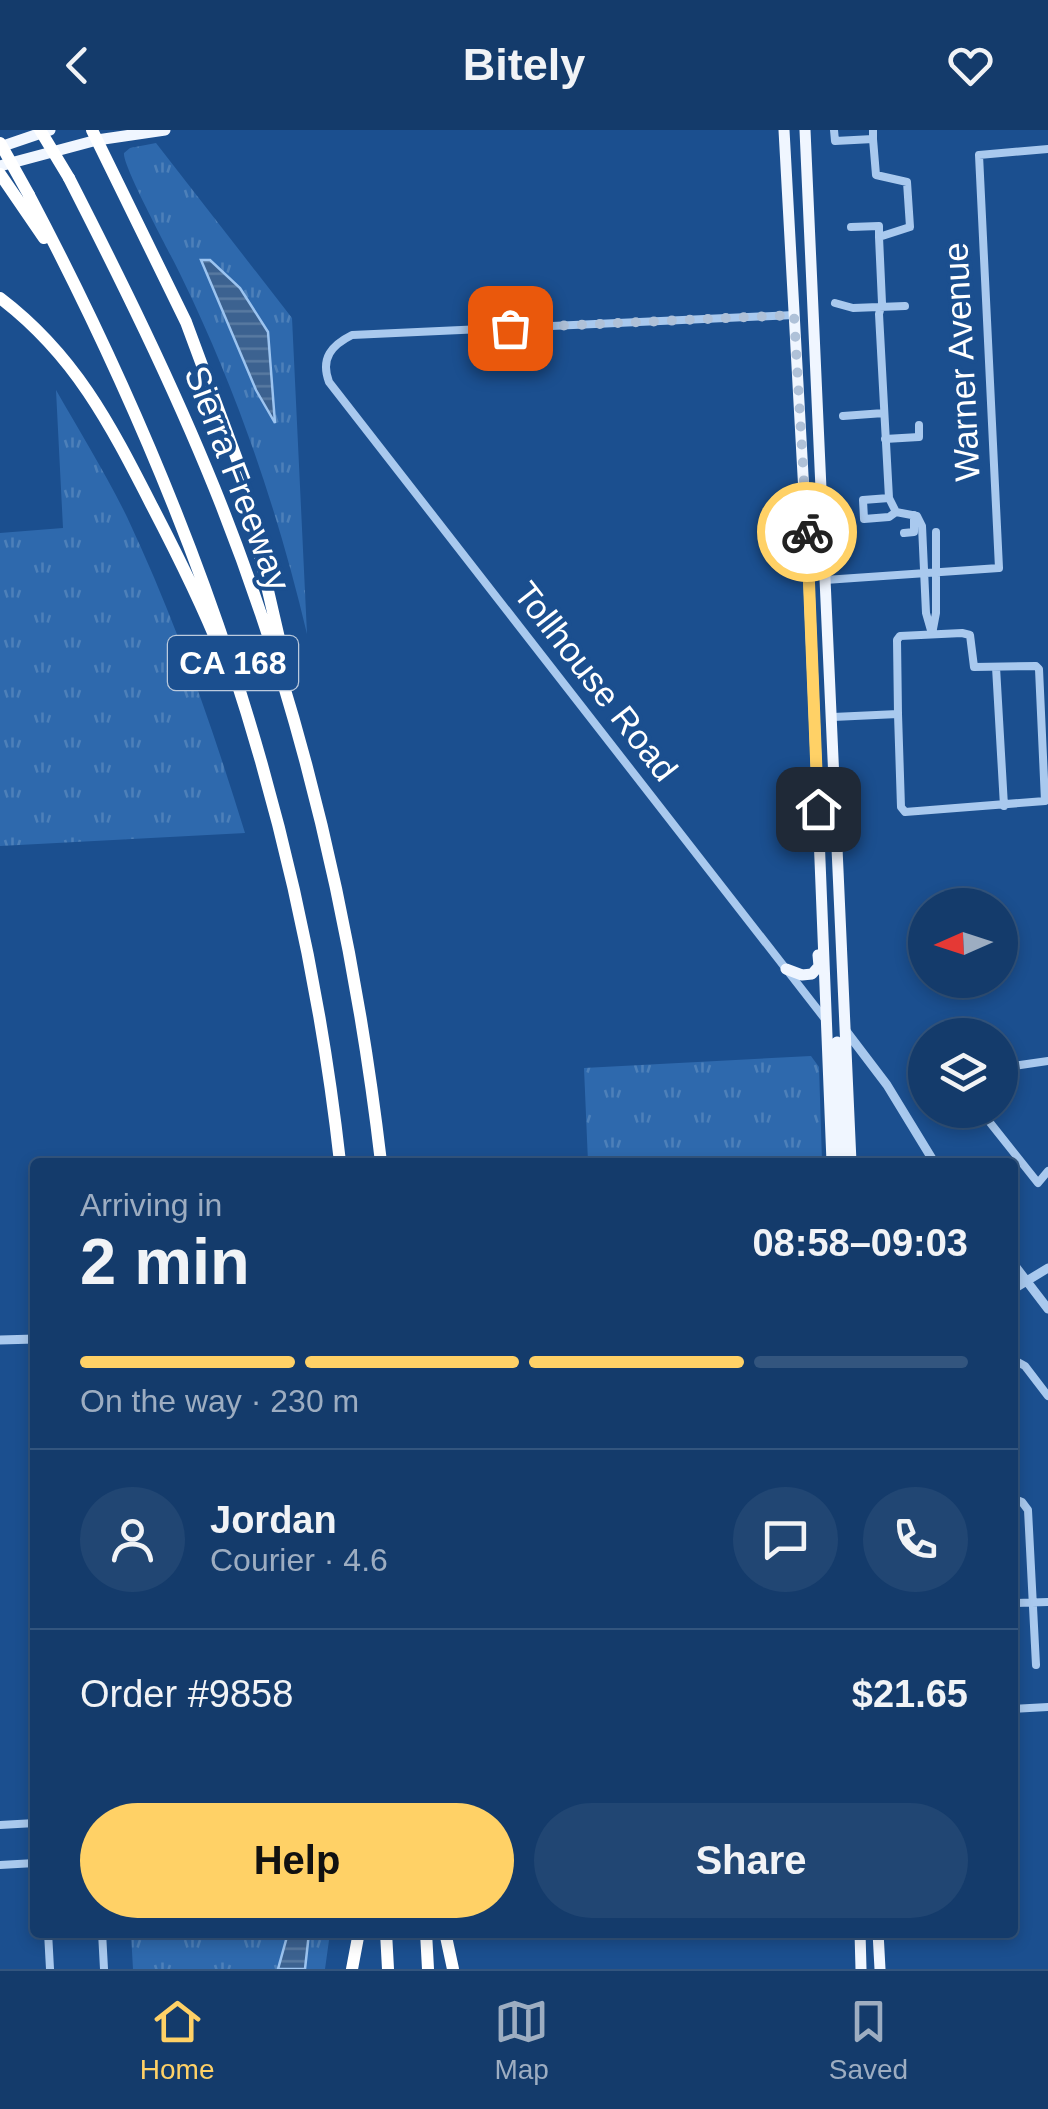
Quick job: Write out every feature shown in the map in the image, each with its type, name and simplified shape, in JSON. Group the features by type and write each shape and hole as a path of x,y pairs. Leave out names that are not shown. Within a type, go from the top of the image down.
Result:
{"highway":[{"name":"Sierra Freeway","path":"40,130 69,178 154,349 215,491 251,588 296,729 343,928 380,1158"},
{"path":"94,135 186,322 239,465 283,652 296,729"},
{"name":"Sierra Freeway","path":"0,145 23,197 76,284 148,438 188,535 235,670 274,807 307,953 339,1158"},
{"path":"0,174 23,197"},
{"path":"0,298 58,349 116,435 208,621 274,807"},
{"path":"352,1969 358,1938"},
{"path":"386,1938 388,1969"},
{"path":"426,1938 428,1969"},
{"path":"446,1938 453,1969"}],"main road":[{"path":"0,145 50,130"},
{"path":"0,166 94,135 165,130"},
{"path":"784,130 810,584 832,1158"},
{"path":"805,130 850,1158"},
{"path":"803,460 812,507 816,571 824,580"},
{"path":"810,584 818,590 820,652 832,717"},
{"path":"786,969 802,974 816,970 817,929 824,917"},
{"path":"824,917 830,928 834,988 844,993"},
{"path":"828,1024 836,1038 840,1158"},
{"path":"860,1938 861,1969"},
{"path":"878,1938 880,1969"}],"street":[{"path":"834,130 835,141 873,134 876,175 907,182 910,227 879,237"},
{"name":"Warner Avenue","path":"929,573 999,568 979,155 1048,149"},
{"path":"851,227 878,226 889,498 896,512"},
{"path":"835,303 853,308 905,306"},
{"name":"Tollhouse Road","path":"794,315 352,335 337,343 326,356 324,370 328,382 828,1024"},
{"path":"843,416 884,414"},
{"path":"886,439 919,437 919,425"},
{"path":"889,498 863,500 864,519 890,518 896,512"},
{"path":"896,512 915,515 922,526 936,613 932,634"},
{"path":"904,532 914,532 915,515"},
{"path":"929,573 936,532"},
{"path":"824,580 929,573"},
{"path":"970,634 974,667 996,667 1028,665 1039,670 1045,800 902,811 896,640 900,636 970,634"},
{"path":"996,667 1004,806"},
{"path":"832,717 898,714"},
{"path":"846,1031 887,1085 931,1158"},
{"path":"1018,1065 1048,1061"},
{"path":"994,1128 1038,1183 1048,1171"},
{"path":"1018,1287 1048,1268"},
{"path":"1018,1270 1048,1308"},
{"path":"0,1340 30,1339"},
{"path":"1018,1362 1048,1396"},
{"path":"1018,1500 1028,1510 1036,1665"},
{"path":"1018,1603 1048,1602"},
{"path":"1018,1709 1048,1707"},
{"path":"0,1825 30,1823"},
{"path":"0,1865 30,1863"},
{"path":"48,1938 50,1969"},
{"path":"102,1938 104,1969"}],"green space":[{"path":"156,143 292,318 307,634 283,542 238,408 202,321 126,161 124,153 130,148"},
{"path":"56,390 127,517 161,594 192,673 245,833 0,846 0,533 63,528"},
{"path":"811,1056 819,1067 822,1158 588,1158 584,1068"},
{"path":"131,1938 329,1938 325,1969 133,1969"}],"shaded area":[{"path":"201,260 210,260 240,288 268,332 275,423 256,390"},
{"path":"287,1938 308,1938 305,1969 278,1969"}],"way so far":[{"path":"510,328 794,315 807,532"}],"route":[{"path":"807,532 818,809"}]}
